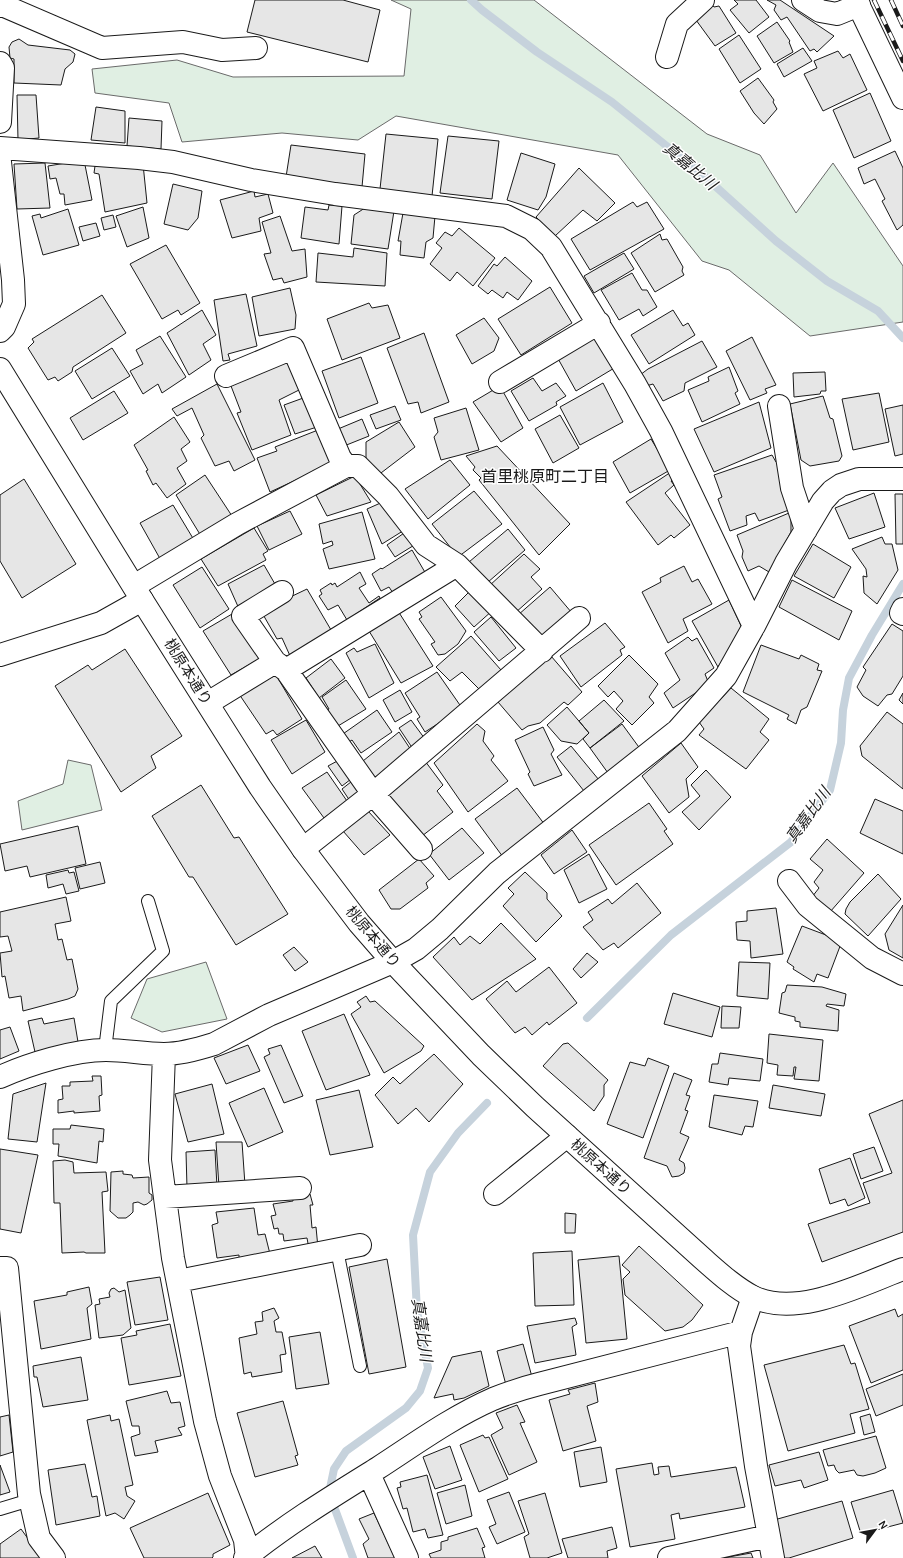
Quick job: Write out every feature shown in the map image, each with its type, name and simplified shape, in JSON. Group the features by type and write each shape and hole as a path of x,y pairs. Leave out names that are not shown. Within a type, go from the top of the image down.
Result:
{"street":[{"path":"667,57 677,24 702,0"},
{"path":"803,0 820,11 837,14 857,2 903,98"},
{"path":"0,6 2,5 102,48 183,42 222,50 256,48"},
{"path":"0,63 3,68 0,122"},
{"path":"0,148 139,158 173,162 250,180 334,194 506,216 532,229 551,247 635,384 661,431 754,626"},
{"path":"0,162 13,280 14,304 4,327 0,331"},
{"path":"500,382 599,323"},
{"path":"226,376 293,348 340,458 346,466"},
{"name":"桃原本通り","path":"0,369 260,787 303,849 338,896 393,962 481,1055 567,1136 702,1258 728,1281 753,1297 773,1303 808,1302 836,1295 903,1269"},
{"path":"779,406 792,488 806,530"},
{"path":"0,655 101,623 138,593 236,524 346,466 358,466 388,496 426,545 457,565 542,651"},
{"path":"0,1077 72,1054 105,1050 164,1054 188,1052 214,1044 269,1016 393,962 416,949 440,929 497,873 677,731 726,676 754,626 786,563 823,501 832,492 840,485 859,479 903,479"},
{"path":"208,703 281,666 457,565"},
{"path":"282,592 243,616 373,794 421,849"},
{"path":"903,609 901,613 903,614"},
{"path":"303,849 373,794 579,618"},
{"path":"789,881 808,906 872,958 903,974"},
{"path":"164,1054 160,1160 173,1258 205,1421 220,1476 245,1540 246,1557"},
{"path":"495,1194 567,1136"},
{"path":"165,1197 300,1188"},
{"path":"178,1281 360,1245"},
{"path":"0,1268 7,1268 30,1500 39,1538 54,1558"},
{"path":"753,1297 741,1332 739,1346 756,1466 773,1558"},
{"path":"246,1557 266,1540 318,1506 470,1411 515,1390 741,1332"},
{"path":"369,1474 407,1558"},
{"path":"669,1558 769,1536"}],"lane":[{"path":"105,1050 111,1001 163,951 148,901"},
{"path":"337,1250 360,1366"},
{"path":"0,1509 30,1500"}],"green space":[{"path":"391,0 534,0 707,134 760,155 796,213 833,163 903,266 903,322 810,336 729,270 702,261 618,155 396,116 358,140 282,133 182,142 169,103 95,93 92,69 177,60 233,77 404,76 411,9"},
{"path":"68,760 91,765 102,810 22,830 18,801 63,784"},
{"path":"206,962 227,1019 162,1032 131,1018 147,979"}],"building":[{"path":"255,0 343,0 380,10 368,62 247,32"},
{"path":"734,0 756,0 769,17 749,33 730,10 738,4"},
{"path":"767,0 780,0 834,36 817,52 814,49 810,51 787,17 781,20 774,10 776,5"},
{"path":"710,2 714,7 719,6 736,33 715,46 696,20"},
{"path":"777,22 790,41 789,42 793,52 774,63 757,36"},
{"path":"739,35 761,69 740,83 719,49"},
{"path":"19,39 28,45 70,50 75,54 73,62 65,69 61,85 14,83 14,59 10,58 9,47 12,42"},
{"path":"803,48 812,61 784,77 777,64"},
{"path":"838,51 843,58 850,54 867,90 823,111 804,74 817,68 814,61"},
{"path":"758,78 774,100 773,102 777,109 764,124 754,113 740,91"},
{"path":"870,93 891,141 854,158 833,110"},
{"path":"17,95 36,95 39,138 18,140"},
{"path":"96,107 125,111 125,143 91,140"},
{"path":"129,118 162,121 161,149 127,146"},
{"path":"386,134 438,139 432,196 380,189"},
{"path":"448,136 499,141 492,199 440,193"},
{"path":"291,145 365,154 362,187 286,177"},
{"path":"895,151 903,168 903,225 897,230 882,201 885,199 875,179 864,184 858,168"},
{"path":"521,153 555,164 546,197 538,210 507,200"},
{"path":"84,160 92,200 65,205 64,194 60,194 56,178 50,179 48,166"},
{"path":"45,163 50,208 17,209 14,164"},
{"path":"143,164 147,203 105,212 99,174 94,173 95,166"},
{"path":"579,168 615,203 597,221 583,210 555,236 536,217"},
{"path":"173,184 202,191 198,218 188,230 164,224"},
{"path":"254,191 255,197 268,194 273,213 259,218 261,231 232,238 220,200"},
{"path":"633,202 637,207 647,202 664,229 590,270 571,239"},
{"path":"329,205 342,206 339,244 301,238 305,207 328,210"},
{"path":"368,206 394,211 388,249 351,244 354,215"},
{"path":"143,207 149,238 127,247 116,216"},
{"path":"68,209 79,245 43,255 32,216 40,214 41,218"},
{"path":"403,213 435,216 433,238 426,242 424,258 400,255 401,241 398,241"},
{"path":"113,215 116,227 104,230 101,218"},
{"path":"280,216 292,251 305,249 307,277 284,283 282,278 273,280 264,254 271,253 262,222"},
{"path":"96,223 100,236 83,241 79,227"},
{"path":"459,228 495,258 473,286 457,272 450,281 430,264 442,248 436,243 445,232 452,236"},
{"path":"660,234 662,240 667,239 683,267 682,271 684,275 655,292 631,253"},
{"path":"166,245 200,303 181,315 178,310 162,319 130,264"},
{"path":"354,248 387,253 385,286 316,282 318,253 353,257"},
{"path":"624,253 634,269 594,293 584,276"},
{"path":"505,257 532,281 518,300 507,292 503,298 492,290 488,294 478,286 494,264 497,266"},
{"path":"632,273 642,290 647,290 657,307 643,316 639,309 619,320 601,290"},
{"path":"550,287 572,323 521,355 498,319"},
{"path":"290,288 296,315 295,329 259,336 252,297"},
{"path":"246,294 257,346 228,354 230,360 223,361 214,300"},
{"path":"102,295 126,333 73,367 72,372 58,381 55,377 48,380 28,348 34,342 32,339"},
{"path":"369,303 372,308 388,305 400,338 342,360 327,319"},
{"path":"202,310 216,335 203,344 211,360 189,375 167,333"},
{"path":"673,310 683,326 688,323 695,335 649,364 631,335"},
{"path":"484,318 499,338 494,351 472,364 456,335"},
{"path":"596,332 616,367 576,391 556,355"},
{"path":"424,333 449,402 421,413 418,402 408,404 387,348"},
{"path":"160,336 186,377 162,393 158,384 143,394 130,371 143,364 136,350"},
{"path":"752,337 776,385 765,389 767,393 750,400 726,351"},
{"path":"702,341 717,367 685,383 684,391 663,401 653,384 646,386 640,375 648,369"},
{"path":"112,348 130,376 92,399 75,371"},
{"path":"361,357 378,403 339,418 322,371"},
{"path":"287,360 301,389 279,400 291,435 252,450 237,413 241,412 231,386"},
{"path":"729,367 738,391 735,393 740,404 702,422 688,390 709,381 708,377"},
{"path":"825,372 826,391 821,391 820,394 794,397 793,373"},
{"path":"533,378 542,391 556,383 566,396 556,402 557,405 529,421 511,391"},
{"path":"603,383 623,422 580,445 560,407"},
{"path":"217,384 255,460 234,471 229,461 215,466 201,438 204,435 192,408 177,416 172,409"},
{"path":"500,386 523,428 501,442 473,402"},
{"path":"114,391 128,413 83,440 70,418"},
{"path":"879,393 889,442 853,450 842,399"},
{"path":"823,396 830,418 833,419 842,456 839,461 810,466 801,460 790,404"},
{"path":"306,397 317,427 295,434 284,405"},
{"path":"759,402 771,448 714,472 694,429"},
{"path":"903,405 903,454 895,456 885,409"},
{"path":"395,406 401,420 376,429 370,415"},
{"path":"466,408 479,450 441,460 434,437 438,432 434,418"},
{"path":"560,415 579,448 553,463 535,429"},
{"path":"174,417 190,442 181,449 187,461 177,468 186,484 167,498 156,483 153,485 146,471 148,470 134,445"},
{"path":"362,419 369,436 344,446 338,429"},
{"path":"399,422 415,447 377,476 366,459 366,442"},
{"path":"318,430 331,464 270,492 257,458 277,451 275,447"},
{"path":"651,439 670,470 630,493 613,462"},
{"path":"497,446 570,524 539,555 479,480 481,478 473,470 475,467 466,456"},
{"path":"772,455 776,462 781,461 789,510 759,521 755,513 746,516 747,525 730,531 718,499 722,497 714,475"},
{"path":"450,460 470,485 428,519 405,489"},
{"path":"671,472 675,478 671,481 674,485 665,493 690,525 674,538 671,535 658,545 626,502"},
{"path":"205,475 232,516 201,536 176,495"},
{"path":"355,476 371,502 327,516 316,495"},
{"path":"24,479 76,564 22,598 0,561 0,495"},
{"path":"474,491 502,524 458,557 432,524"},
{"path":"874,493 885,527 849,539 835,508"},
{"path":"895,494 903,494 903,544 896,544"},
{"path":"385,501 406,529 382,544 367,509"},
{"path":"173,505 197,545 163,564 140,523"},
{"path":"290,511 302,534 269,550 257,526"},
{"path":"362,512 375,559 329,569 323,549 333,545 332,541 323,544 319,524"},
{"path":"789,513 791,519 791,532 769,572 759,566 748,571 742,557 743,551 737,535"},
{"path":"254,528 268,551 263,554 266,560 218,586 201,559"},
{"path":"508,529 525,550 480,589 469,562"},
{"path":"407,531 416,544 395,557 387,545"},
{"path":"882,537 885,544 892,544 898,570 877,604 864,593 863,576 867,577 866,569 852,549"},
{"path":"813,544 851,567 834,598 794,576"},
{"path":"412,550 426,574 393,593 389,587 381,591 372,574"},
{"path":"524,554 540,569 531,577 542,589 515,613 489,586"},
{"path":"264,565 279,591 240,611 228,584"},
{"path":"684,566 692,582 698,579 712,604 683,619 688,631 668,643 642,592 661,582 660,578"},
{"path":"202,567 229,609 200,628 173,585"},
{"path":"360,572 366,584 359,588 369,603 379,596 380,598 347,620 338,605 328,610 319,596 322,594 320,590 331,583 332,585 335,583 337,587"},
{"path":"792,580 852,611 839,640 779,607"},
{"path":"550,587 572,613 541,640 518,615"},
{"path":"307,589 334,635 291,658 282,638 277,639 261,611"},
{"path":"471,590 493,610 474,627 455,606"},
{"path":"441,597 466,631 458,644 445,654 438,655 431,644 435,642 419,619 422,617 419,612"},
{"path":"729,600 743,630 718,667 692,621"},
{"path":"398,611 433,666 401,683 369,631"},
{"path":"232,614 261,658 231,675 203,631"},
{"path":"491,617 516,648 499,661 474,632"},
{"path":"605,623 625,647 620,650 622,655 581,687 560,656"},
{"path":"892,624 903,631 903,676 892,694 887,695 878,706 863,696 857,687 866,670 863,667"},
{"path":"471,636 501,670 480,690 462,672 450,681 436,667"},
{"path":"688,637 692,641 697,638 714,668 705,674 709,684 673,708 664,693 680,680 665,653"},
{"path":"375,644 394,683 369,698 346,653 354,648 357,652"},
{"path":"761,645 799,659 801,655 819,664 817,670 822,671 807,707 801,710 796,724 787,719 789,715 743,692"},
{"path":"125,649 182,736 151,756 156,768 121,792 55,686 88,665 92,670"},
{"path":"629,655 658,684 649,697 654,703 632,725 616,709 623,701 614,691 608,697 598,686"},
{"path":"551,656 582,692 568,705 564,702 540,723 528,726 522,730 498,702"},
{"path":"331,659 345,678 319,698 306,678"},
{"path":"437,672 462,708 425,732 417,719 420,717 405,693"},
{"path":"276,675 302,719 277,735 273,730 266,734 239,694"},
{"path":"346,680 366,709 333,729 323,713 329,709 322,697"},
{"path":"731,688 769,719 760,732 769,740 746,769 699,735 704,729 699,722"},
{"path":"400,690 412,712 395,722 383,700"},
{"path":"903,693 903,704 899,700"},
{"path":"604,700 624,721 590,748 583,739 589,733 579,721"},
{"path":"567,707 589,733 577,744 561,741 547,725"},
{"path":"377,710 392,732 361,753 352,740 344,745 340,736"},
{"path":"887,712 903,724 903,789 862,756 860,746"},
{"path":"306,720 325,752 292,774 271,740"},
{"path":"411,720 425,739 413,749 399,728"},
{"path":"477,724 485,731 483,741 494,756 491,760 508,781 468,812 434,763"},
{"path":"622,724 641,750 608,773 590,748"},
{"path":"543,727 554,750 551,754 562,775 534,786 528,774 530,772 515,740"},
{"path":"399,732 411,750 373,783 358,765"},
{"path":"681,743 698,767 686,779 689,797 669,813 642,776"},
{"path":"571,746 599,780 584,791 557,757"},
{"path":"341,759 355,776 342,786 328,766"},
{"path":"425,761 443,785 437,791 453,812 422,836 404,813 398,816 383,794"},
{"path":"706,770 731,797 699,830 682,812 700,796 691,785"},
{"path":"327,772 347,801 324,818 302,788"},
{"path":"356,778 366,791 352,804 342,789"},
{"path":"201,785 234,838 239,837 288,914 236,945 193,877 189,877 152,816"},
{"path":"517,788 545,825 503,857 475,819"},
{"path":"875,799 903,811 903,854 860,833"},
{"path":"649,803 667,829 664,831 673,844 616,885 589,845"},
{"path":"368,811 390,835 364,855 343,831"},
{"path":"78,826 86,864 30,877 27,866 5,871 0,844"},
{"path":"462,828 484,853 449,880 429,854"},
{"path":"572,830 587,852 554,874 541,855"},
{"path":"827,839 864,873 830,912 812,897 819,888 814,882 823,870 810,859"},
{"path":"589,854 607,889 579,903 564,870"},
{"path":"419,859 434,876 426,883 428,888 400,909 391,909 379,890"},
{"path":"100,862 105,883 80,889 75,868"},
{"path":"68,870 69,873 74,872 79,891 66,894 63,884 48,888 46,875"},
{"path":"525,872 547,893 547,899 562,916 536,942 503,906 514,894 508,888"},
{"path":"878,874 901,899 868,936 845,914 850,902"},
{"path":"637,883 661,913 618,948 614,943 603,950 583,927 593,920 588,912 608,899 612,904"},
{"path":"66,897 71,921 55,924 58,940 62,939 67,960 72,959 78,989 75,996 68,999 23,1011 21,996 9,998 5,976 2,977 0,953 12,951 8,936 0,937 0,912"},
{"path":"903,905 903,958 889,950 885,934"},
{"path":"776,908 783,954 751,958 750,941 737,940 736,922 747,921 747,911"},
{"path":"501,923 536,959 472,1000 433,957 454,937 460,945 470,936 480,944"},
{"path":"802,926 842,941 828,978 817,974 814,982 793,969 794,967 787,962"},
{"path":"294,947 308,962 295,971 283,955"},
{"path":"587,953 598,962 581,978 573,969"},
{"path":"739,962 770,963 768,999 737,996"},
{"path":"549,967 577,1003 549,1025 547,1022 532,1035 525,1027 515,1033 486,999 507,981 516,992"},
{"path":"787,985 822,987 846,994 844,1006 827,1004 826,1006 839,1010 838,1031 800,1027 800,1022 795,1021 795,1017 779,1013 782,993 785,992"},
{"path":"673,993 720,1007 712,1037 664,1024"},
{"path":"366,996 370,1002 375,1001 424,1046 421,1051 384,1073 351,1014 361,1007 357,1002"},
{"path":"722,1006 741,1007 739,1028 721,1028"},
{"path":"344,1014 370,1075 326,1090 302,1031"},
{"path":"42,1018 44,1024 74,1018 78,1042 35,1052 28,1021"},
{"path":"10,1027 19,1051 0,1059 0,1030"},
{"path":"769,1034 823,1040 819,1081 794,1079 796,1067 794,1067 793,1076 777,1075 778,1065 767,1063"},
{"path":"568,1043 608,1080 604,1085 604,1096 594,1111 543,1066 563,1044"},
{"path":"248,1045 260,1071 226,1084 214,1058"},
{"path":"281,1045 303,1096 284,1103 264,1057 270,1054 268,1049"},
{"path":"720,1053 763,1059 760,1081 729,1078 728,1085 709,1082 712,1064 718,1064"},
{"path":"434,1054 463,1084 429,1122 416,1108 398,1124 375,1095 393,1077 400,1084"},
{"path":"648,1058 669,1066 643,1138 607,1124 630,1062 645,1066"},
{"path":"674,1073 692,1080 686,1095 690,1096 685,1110 688,1111 680,1133 689,1137 679,1160 684,1163 684,1173 679,1176 672,1177 667,1166 644,1158"},
{"path":"92,1076 101,1076 102,1095 99,1096 100,1111 74,1113 74,1111 58,1113 58,1100 63,1099 62,1086 70,1086 70,1082 93,1081"},
{"path":"46,1083 37,1142 8,1139 13,1094"},
{"path":"212,1084 224,1134 188,1142 175,1094"},
{"path":"773,1085 825,1094 821,1116 769,1108"},
{"path":"264,1088 283,1132 248,1147 229,1103"},
{"path":"359,1090 373,1147 330,1155 316,1100"},
{"path":"714,1095 758,1101 753,1127 745,1126 742,1135 709,1127"},
{"path":"903,1100 903,1232 822,1262 808,1224 870,1203 863,1183 892,1173 869,1114"},
{"path":"71,1125 104,1129 103,1142 99,1141 97,1163 58,1156 59,1144 53,1144 53,1129 70,1129"},
{"path":"216,1142 242,1142 245,1185 219,1187"},
{"path":"874,1147 883,1171 861,1179 853,1154"},
{"path":"0,1149 38,1155 21,1233 0,1229"},
{"path":"215,1150 217,1187 187,1188 186,1152"},
{"path":"850,1158 865,1198 848,1206 845,1199 830,1204 819,1169"},
{"path":"65,1160 73,1162 74,1173 106,1172 108,1191 102,1192 105,1253 62,1253 60,1203 54,1203 53,1161"},
{"path":"123,1171 123,1174 132,1175 133,1178 149,1177 149,1193 152,1195 152,1200 144,1205 138,1202 133,1203 133,1212 130,1215 126,1218 118,1218 110,1211 111,1172"},
{"path":"310,1194 313,1205 310,1205 312,1228 316,1227 318,1248 309,1249 307,1238 284,1241 283,1234 279,1234 278,1228 274,1229 271,1216 276,1215 273,1204 293,1201 293,1198"},
{"path":"254,1208 258,1235 265,1234 270,1254 239,1259 239,1255 217,1258 212,1225 218,1223 216,1212"},
{"path":"565,1213 576,1214 575,1233 565,1233"},
{"path":"639,1246 703,1305 692,1320 683,1327 665,1331 625,1295 623,1279 630,1272 622,1265"},
{"path":"572,1251 574,1305 535,1306 533,1253"},
{"path":"619,1256 627,1339 586,1343 578,1260"},
{"path":"387,1259 406,1367 369,1374 349,1267"},
{"path":"160,1277 168,1320 135,1325 127,1282"},
{"path":"89,1287 92,1304 87,1308 91,1339 41,1349 34,1301 67,1295 67,1292"},
{"path":"114,1288 119,1292 125,1290 131,1328 123,1335 99,1338 95,1305 100,1304 99,1299 110,1297 109,1293 111,1289"},
{"path":"274,1308 279,1318 274,1321 276,1332 282,1332 286,1354 280,1355 282,1372 252,1377 251,1372 244,1374 239,1338 257,1334 255,1322 263,1321 262,1312"},
{"path":"895,1309 898,1317 903,1314 903,1370 871,1383 849,1326"},
{"path":"575,1318 577,1324 572,1327 576,1355 535,1363 527,1326"},
{"path":"170,1324 181,1376 129,1385 121,1338 137,1335 136,1331"},
{"path":"320,1332 329,1384 296,1389 289,1337"},
{"path":"523,1344 532,1377 506,1385 497,1351"},
{"path":"844,1345 851,1364 855,1363 869,1409 850,1414 855,1433 788,1451 764,1365"},
{"path":"481,1351 489,1386 464,1398 454,1400 453,1394 434,1398 452,1357"},
{"path":"81,1357 88,1400 43,1407 37,1377 34,1377 33,1366"},
{"path":"903,1374 903,1405 876,1416 866,1389"},
{"path":"595,1383 598,1402 587,1406 596,1441 563,1451 549,1400 570,1394 568,1390"},
{"path":"167,1391 171,1403 180,1402 185,1426 178,1428 182,1435 155,1441 158,1452 135,1456 131,1437 140,1434 139,1426 132,1426 126,1401"},
{"path":"283,1401 298,1455 295,1456 298,1465 255,1477 237,1413"},
{"path":"517,1405 525,1422 520,1423 537,1462 509,1475 491,1435 503,1428 496,1413"},
{"path":"870,1414 875,1432 864,1435 860,1417"},
{"path":"9,1415 13,1452 0,1456 0,1417"},
{"path":"110,1415 111,1421 119,1419 133,1485 125,1487 127,1496 135,1501 124,1519 115,1513 106,1516 87,1420"},
{"path":"483,1435 485,1438 489,1437 508,1479 479,1492 460,1445"},
{"path":"876,1436 886,1468 863,1476 857,1475 854,1470 839,1473 834,1465 828,1466 823,1450"},
{"path":"450,1446 462,1480 435,1489 423,1457"},
{"path":"601,1447 607,1482 580,1487 574,1452"},
{"path":"819,1452 828,1480 804,1488 801,1480 775,1486 769,1465"},
{"path":"652,1463 654,1475 659,1474 658,1467 669,1466 671,1477 736,1467 745,1507 680,1519 679,1513 671,1515 675,1539 630,1547 616,1469"},
{"path":"85,1464 92,1497 97,1496 100,1516 56,1525 48,1470"},
{"path":"0,1465 10,1492 0,1495"},
{"path":"427,1475 443,1535 428,1538 425,1529 413,1532 407,1508 403,1509 397,1488 401,1487 400,1482"},
{"path":"465,1485 472,1516 446,1524 437,1493"},
{"path":"893,1490 903,1523 861,1534 851,1502"},
{"path":"509,1492 525,1532 497,1544 489,1527 496,1524 487,1500"},
{"path":"208,1493 230,1545 213,1554 212,1558 144,1558 130,1528"},
{"path":"545,1493 562,1553 547,1558 530,1558 524,1537 529,1534 518,1501"},
{"path":"842,1501 853,1538 789,1558 784,1558 774,1520"},
{"path":"374,1513 395,1558 368,1558 363,1544 369,1539 359,1519"},
{"path":"612,1527 617,1548 607,1551 608,1558 568,1558 562,1539"},
{"path":"477,1528 485,1547 482,1548 485,1558 431,1558 429,1554 441,1550 441,1542 448,1540 448,1537"},
{"path":"21,1529 42,1558 0,1558 0,1544"},
{"path":"315,1546 322,1558 292,1558"},
{"path":"751,1553 753,1558 723,1558"}],"waterway":[{"name":"真嘉比川","path":"471,0 537,52 612,102 704,176 776,241 827,281 878,311 903,338"},
{"name":"真嘉比川","path":"587,1018 671,935 791,842 830,790 841,743 843,710 849,678 872,635 903,584"},
{"name":"真嘉比川","path":"353,1558 329,1493 334,1469 346,1451 406,1408 420,1391 428,1368 417,1311 413,1235 430,1172 458,1133 487,1103"}],"railway":[{"path":"874,0 903,61"},
{"path":"891,0 903,26"}],"district":[{"name":"首里桃原町二丁目","path":"545,476"}]}
